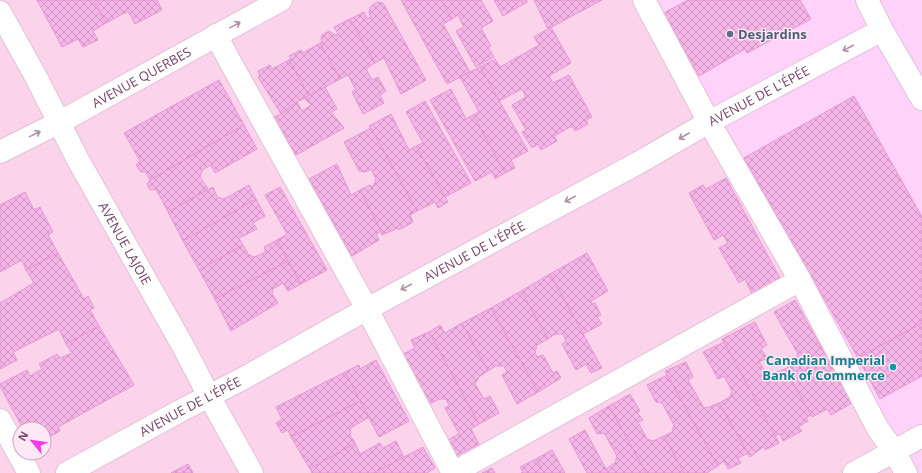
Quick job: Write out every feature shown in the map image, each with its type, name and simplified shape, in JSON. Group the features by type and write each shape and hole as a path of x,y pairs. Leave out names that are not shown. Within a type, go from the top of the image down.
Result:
{"street":[{"name":"AVENUE QUERBES","path":"0,152 60,122 281,0"},
{"path":"644,0 710,122 800,280 878,429 894,451 906,473"},
{"path":"867,0 882,30 901,60 922,99"},
{"name":"AVENUE LAJOIE","path":"0,12 60,122 78,160 183,346 252,473"},
{"name":"AVENUE DE L'ÉPÉE","path":"67,473 638,163 710,122 882,30"},
{"path":"216,35 367,309 453,473 800,280"},
{"path":"0,420 29,473"},
{"path":"854,473 922,436"}],"shaded area":[{"path":"0,0 922,0 922,473 0,473"},
{"path":"644,0 922,0 922,473 905,473"}],"building":[{"path":"37,0 92,0 106,23 93,31 98,40 83,47 78,39 62,47"},
{"path":"94,0 157,0 162,10 135,24 128,11 106,23"},
{"path":"401,0 441,0 452,19 443,24 470,72 447,84"},
{"path":"441,0 481,0 493,21 481,28 491,46 488,47 494,57 476,67 456,31 464,27 458,15 452,19"},
{"path":"494,0 527,0 527,2 503,16"},
{"path":"534,0 602,0 548,29"},
{"name":"Desjardins","path":"688,0 800,0 811,19 747,53 745,49 699,76 664,13"},
{"path":"377,2 383,3 426,80 401,94 384,58 375,63 350,19 364,12 367,18 371,17 369,14 370,7"},
{"path":"350,19 375,63 366,69 372,80 378,77 386,91 380,95 384,103 363,114 352,92 356,90 348,75 340,79 320,43 322,42 322,35 329,31 335,35 338,34 334,27"},
{"path":"551,27 571,63 549,76 553,83 569,75 592,117 586,120 588,124 575,131 572,126 554,136 557,141 541,150 538,144 532,148 522,132 526,130 512,105 526,97 522,89 499,101 480,67 495,59 500,67 539,45 534,37"},
{"path":"320,43 340,79 309,96 289,60 291,59 289,56 301,50 303,53"},
{"path":"289,60 309,96 297,102 281,114 258,77 260,76 258,71 270,65 272,69"},
{"path":"480,67 528,151 511,160 515,168 505,173 473,115 479,112 460,77"},
{"path":"219,80 244,125 150,180 146,172 141,172 136,165 140,161 124,133"},
{"path":"325,87 337,109 331,112 344,128 296,155 274,117 281,114 297,102 302,111 311,105 304,98"},
{"path":"451,89 466,119 473,115 505,173 495,179 492,172 475,181 430,100"},
{"path":"854,96 922,217 922,323 858,358 744,158"},
{"path":"425,101 471,183 445,197 416,146 423,143 406,112"},
{"path":"391,114 409,150 416,146 448,202 438,208 435,202 417,211 369,126"},
{"path":"244,125 257,149 215,173 211,165 202,170 200,177 208,189 168,212 156,189 150,190 147,184 150,180"},
{"path":"371,128 417,211 410,215 413,222 399,230 398,228 382,235 360,190 370,185 373,187 376,179 371,169 365,172 359,171 344,142"},
{"path":"337,164 351,195 360,190 381,231 376,234 379,240 352,256 309,179"},
{"path":"726,178 780,278 752,294 745,279 739,283 719,248 728,243 723,235 714,240 689,193 703,185 706,189"},
{"path":"249,185 256,199 183,241 168,212 213,187 217,197 224,199"},
{"path":"280,187 327,270 301,284 277,240 287,234 265,195"},
{"path":"25,192 34,210 40,207 53,232 48,235 58,253 26,270 22,260 0,272 0,205"},
{"path":"256,199 265,216 253,223 257,229 239,238 243,245 199,270 183,241"},
{"path":"277,240 288,261 215,299 199,270 243,245 249,255 254,257 266,252 264,247"},
{"path":"58,253 84,299 88,296 94,308 90,310 99,326 66,344 59,329 13,352 17,360 0,369 0,303 34,283 26,270"},
{"path":"587,253 608,291 591,301 592,304 595,303 601,315 597,317 602,324 583,334 550,274"},
{"path":"288,261 301,284 288,291 283,283 273,289 272,294 278,303 231,331 215,299"},
{"path":"550,274 602,368 591,373 586,364 576,370 562,344 566,341 563,334 555,334 548,339 521,291"},
{"path":"521,291 548,339 537,345 535,352 537,357 543,355 553,373 557,371 561,378 538,392 491,308"},
{"path":"795,300 852,403 831,415 827,409 812,417 785,369 795,363 798,354 774,312"},
{"path":"491,308 538,392 517,404 502,375 507,372 504,366 496,366 488,371 462,323"},
{"path":"755,322 767,345 761,349 767,358 759,362 765,371 772,374 785,369 811,415 806,418 808,421 798,427 802,431 783,441 780,434 775,436 722,339"},
{"path":"462,323 488,371 479,377 475,384 484,399 490,396 499,413 479,424 429,332 440,325 445,333"},
{"name":"Canadian Imperial Bank of Commerce","path":"922,323 922,376 880,399 858,358"},
{"path":"99,326 134,385 58,427 60,431 52,435 52,421 19,421 0,384 27,370 30,376 42,369 39,364 57,354 60,358 72,353 66,344"},
{"path":"429,332 479,424 471,429 479,444 456,456 448,440 459,434 445,408 449,405 446,399 439,399 430,404 403,354 415,348 411,340"},
{"path":"724,342 779,443 765,450 763,447 750,457 719,403 730,397 732,391 724,376 718,379 703,352"},
{"path":"376,360 409,421 379,437 345,372 359,365 360,369"},
{"path":"686,362 693,377 688,380 704,408 719,403 748,453 738,458 741,463 728,469 724,461 718,466 665,371"},
{"path":"345,372 360,401 291,437 288,430 282,433 276,423 282,419 276,407"},
{"path":"667,375 718,466 707,473 684,473 664,436 672,432 674,425 662,403 656,402 647,385"},
{"path":"630,394 640,411 637,412 643,420 638,422 647,439 653,441 664,436 684,473 646,473 609,406"},
{"path":"360,401 369,417 351,428 350,435 355,443 310,469 291,437"},
{"path":"609,406 646,473 608,473 606,469 615,463 617,456 604,433 597,434 589,418"},
{"path":"585,430 608,473 587,473 569,439"},
{"path":"396,441 404,457 374,473 312,473 310,469 355,443 360,454 380,443 383,448"},
{"path":"423,447 435,468 427,473 374,473"},
{"path":"552,450 565,473 544,473 536,459"},
{"path":"536,459 544,473 521,473 523,472 520,467"},
{"path":"188,464 193,473 171,473"},
{"path":"492,468 495,473 482,473"}],"place":[{"name":"Desjardins","path":"730,34"},
{"name":"Canadian Imperial Bank of Commerce","path":"893,367"}]}
